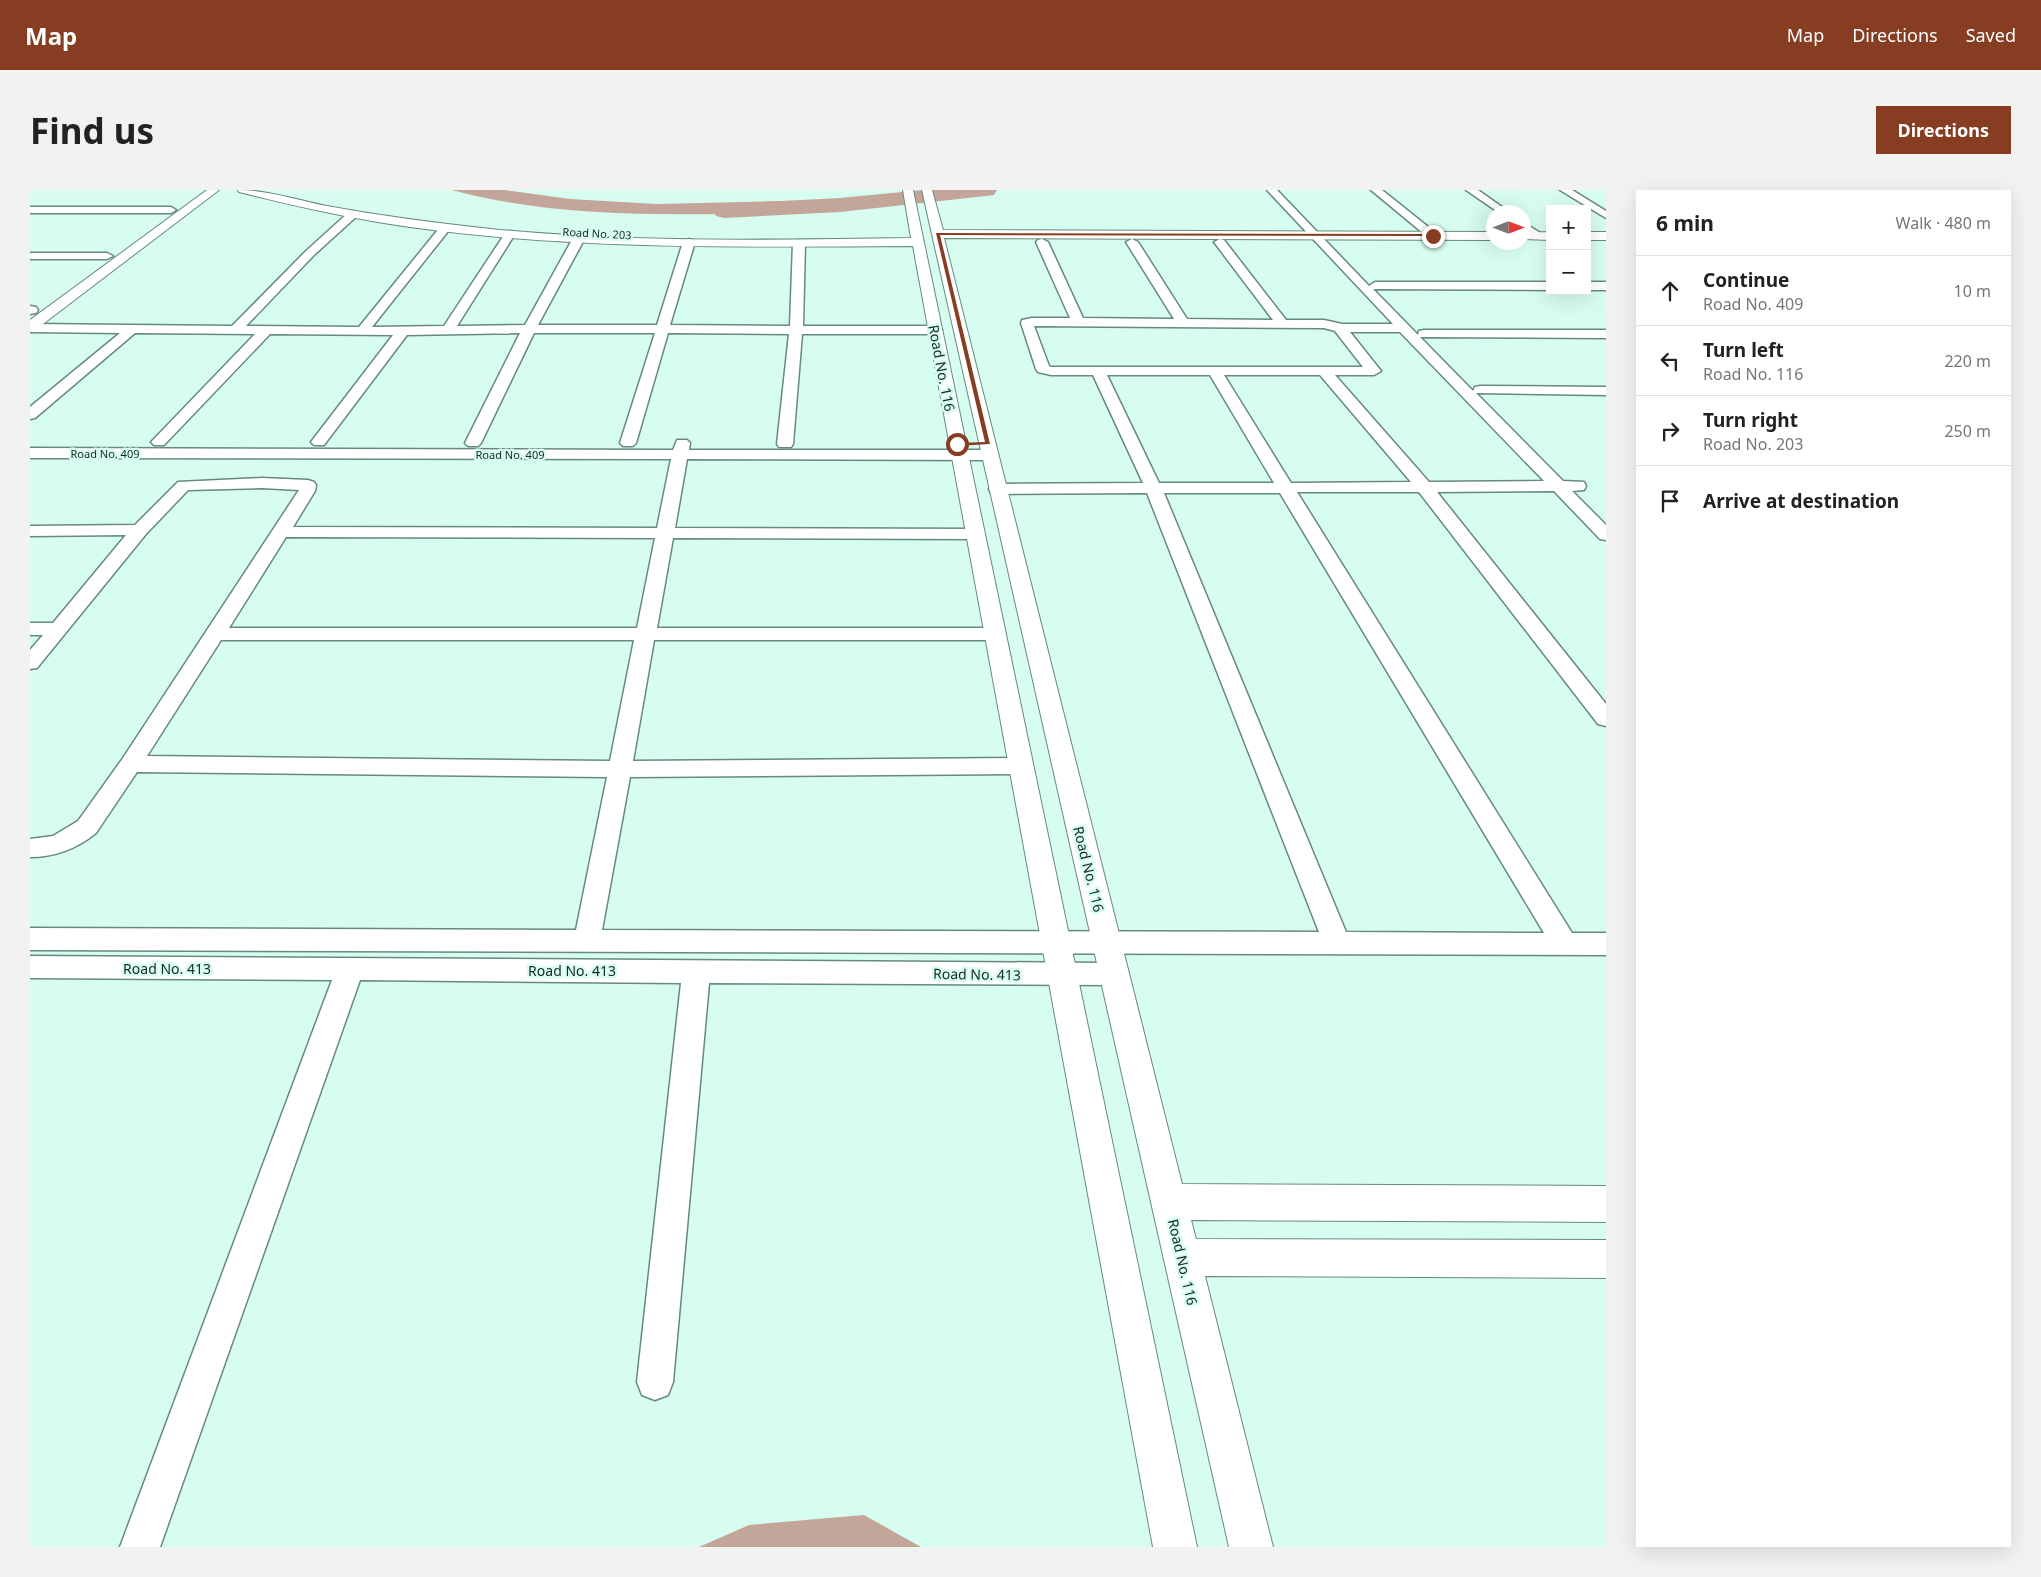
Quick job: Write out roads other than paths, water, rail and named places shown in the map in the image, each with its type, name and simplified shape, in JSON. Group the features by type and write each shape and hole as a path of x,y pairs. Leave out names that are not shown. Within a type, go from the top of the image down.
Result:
{"street":[{"path":"31,311 171,210 215,192 244,190 354,214 445,228 579,238 799,243 924,219"},
{"name":"Road No. 203","path":"280,190 400,216 572,232 732,236 924,219 1325,238 1486,242"},
{"path":"998,489 1559,486 1582,490 1375,286 1272,190"},
{"path":"1285,190 1404,328 1606,535"},
{"path":"1376,190 1433,236"},
{"path":"1471,190 1494,205"},
{"path":"1565,190 1606,215"},
{"path":"30,328 215,192"},
{"path":"30,210 171,210"},
{"path":"235,330 310,253 354,214"},
{"name":"Road No. 203","path":"924,219 1042,242 1220,242 1325,238 1486,236"},
{"name":"Road No. 116","path":"924,219 935,330 1172,1535"},
{"name":"Road No. 116","path":"924,219 989,449 1247,1530"},
{"path":"363,330 445,228"},
{"path":"1531,230 1544,236"},
{"path":"448,330 510,234"},
{"path":"1531,236 1544,236"},
{"path":"1591,236 1606,236"},
{"path":"473,442 530,329 579,238"},
{"path":"628,443 689,242"},
{"path":"1042,242 1078,322"},
{"path":"1132,242 1182,323"},
{"path":"1220,242 1283,324"},
{"path":"1531,242 1546,242"},
{"path":"1591,242 1606,242"},
{"path":"785,444 796,330 799,243"},
{"path":"30,256 107,256"},
{"path":"1375,286 1546,286"},
{"path":"1591,286 1606,286"},
{"path":"1340,328 1374,371 1051,371 1043,369 1027,323 1283,324 1332,325 1340,328 1404,328"},
{"path":"30,328 403,331 530,329 662,331 935,330"},
{"path":"30,415 132,329"},
{"path":"159,442 266,330"},
{"path":"319,442 403,331"},
{"path":"1424,334 1606,334"},
{"path":"1098,371 1153,487 1337,944"},
{"path":"1214,372 1565,944"},
{"path":"1325,372 1425,488 1606,719"},
{"path":"1480,390 1603,393"},
{"name":"Road No. 409","path":"30,441 628,443 681,449 785,444 958,449"},
{"path":"587,941 681,449"},
{"name":"Road No. 409","path":"30,453 284,454 681,449 989,449"},
{"path":"262,483 284,454"},
{"path":"30,663 140,530 177,490 184,485 262,483 308,485 307,491 215,634 87,828 65,843 49,848 30,848"},
{"path":"30,531 140,530"},
{"path":"279,532 975,534"},
{"path":"30,629 58,629"},
{"path":"215,634 994,634"},
{"path":"131,764 620,769 1020,766"},
{"name":"Road No. 413","path":"31,941 1606,944"},
{"name":"Road No. 413","path":"30,967 1114,974"},
{"path":"140,1547 350,969"},
{"path":"655,1382 696,971"},
{"path":"1169,1202 1606,1204"},
{"path":"1182,1257 1606,1259"}],"waterway":[{"path":"724,211 840,205 986,190"}]}
